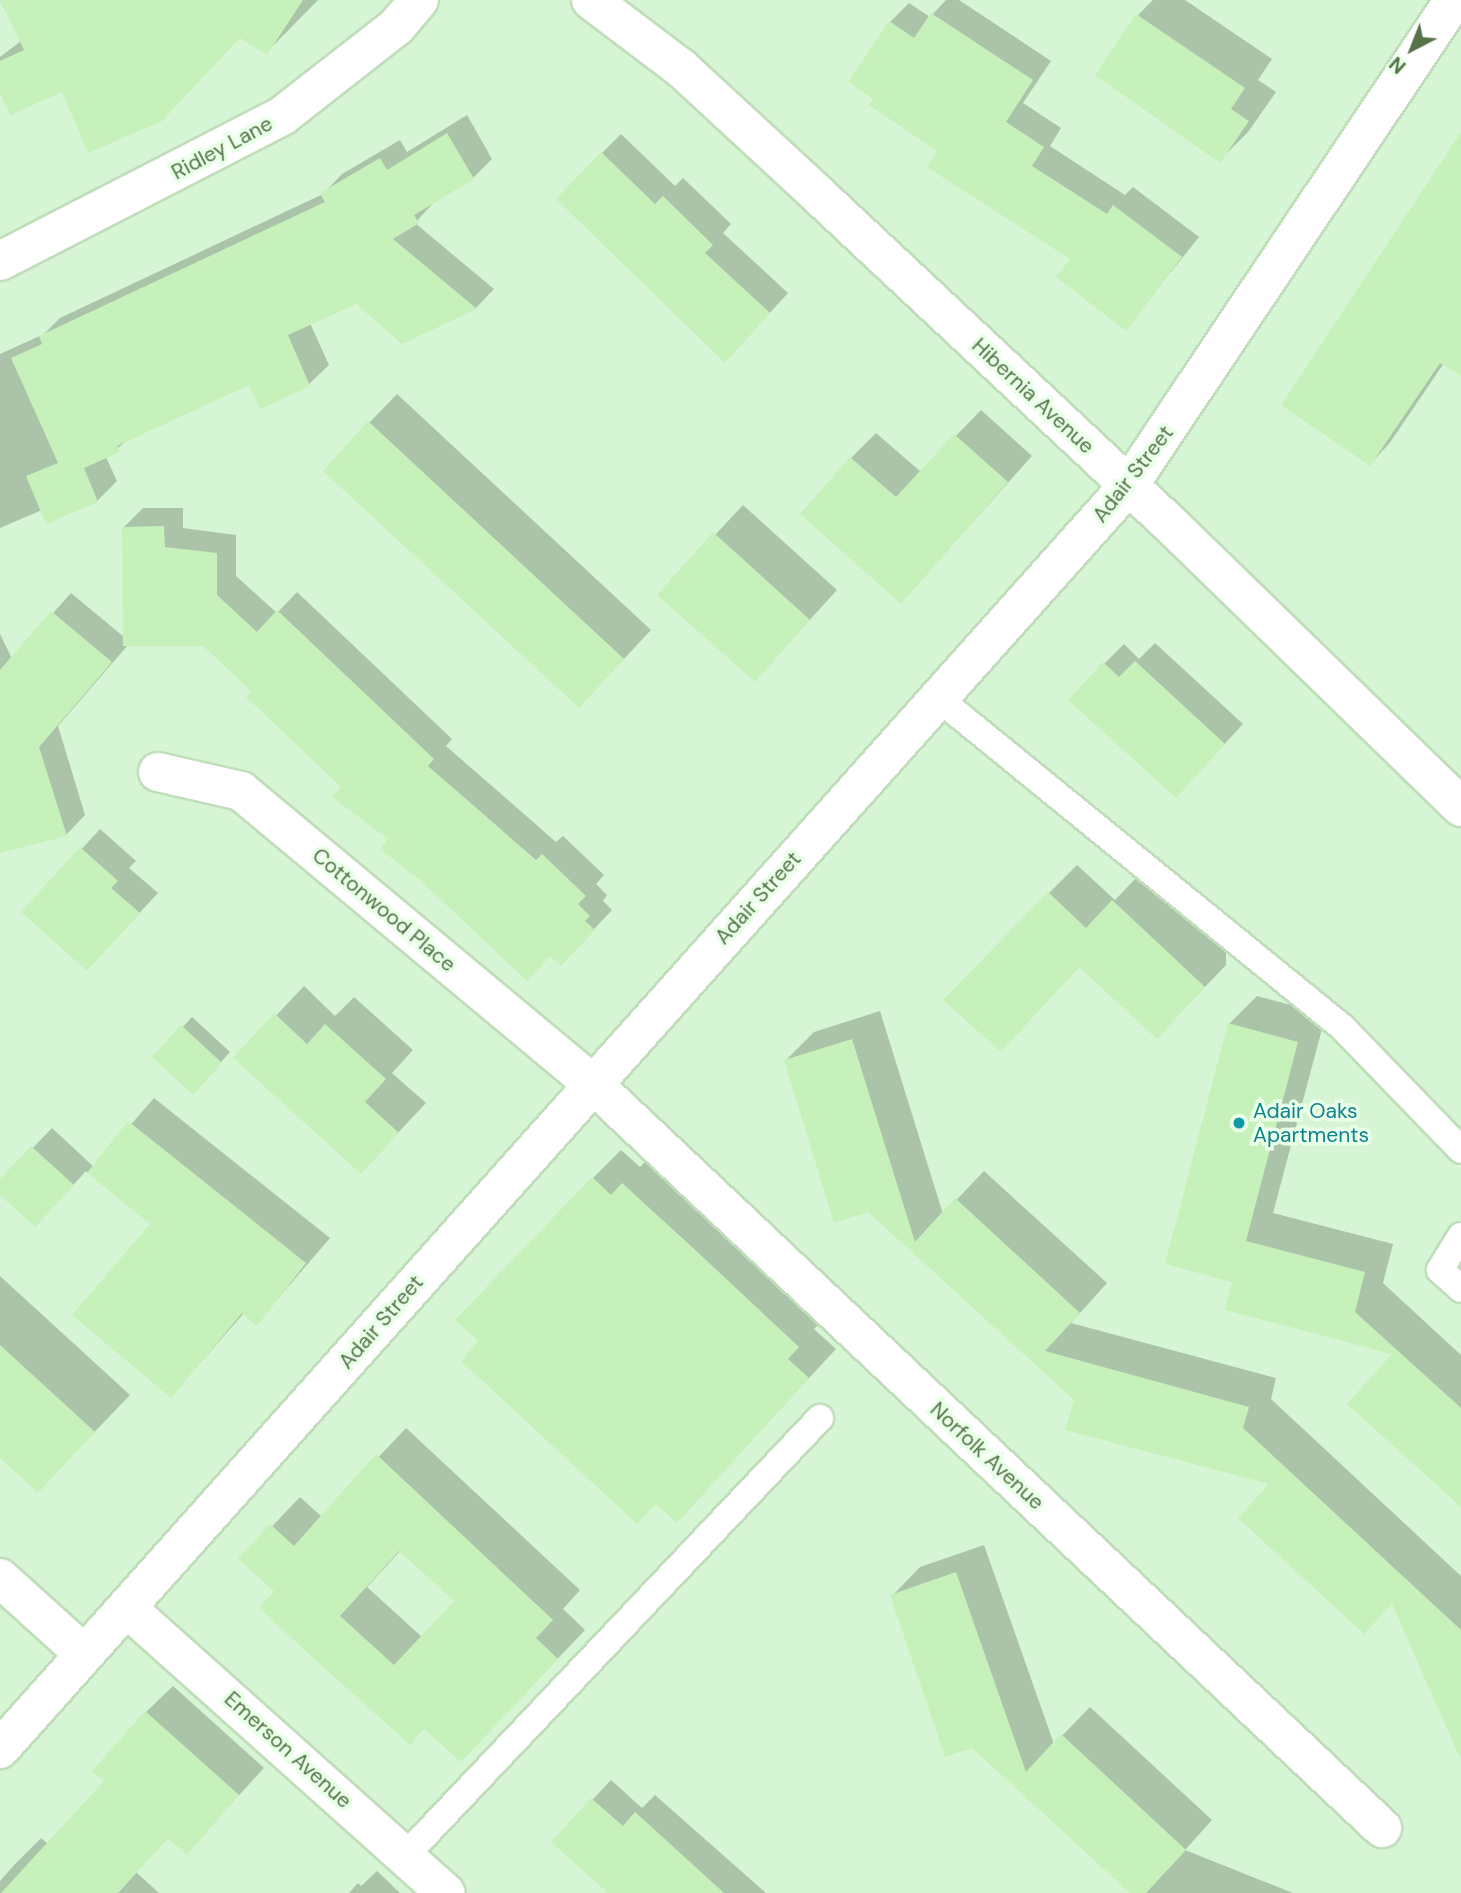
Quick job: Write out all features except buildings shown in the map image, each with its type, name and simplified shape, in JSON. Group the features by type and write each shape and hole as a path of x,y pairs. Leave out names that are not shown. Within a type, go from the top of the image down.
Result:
{"street":[{"name":"Ridley Lane","path":"0,261 282,116 397,26 419,0"},
{"name":"Hibernia Avenue","path":"591,0 681,68 1129,485 1461,807"},
{"name":"Adair Street","path":"0,1749 128,1609 592,1083 1129,485 1454,0"},
{"name":"Cottonwood Place","path":"158,772 241,791 592,1083"},
{"name":"Norfolk Avenue","path":"592,1083 1382,1828"},
{"path":"0,1578 85,1654"},
{"name":"Emerson Avenue","path":"128,1609 446,1893"}],"lane":[{"path":"938,698 1342,1027 1461,1150"},
{"path":"1461,1236 1440,1270 1461,1289"},
{"path":"406,1855 820,1419"}],"shaded area":[{"path":"0,0 1461,0 1461,1893 0,1893"}],"place":[{"name":"Adair Oaks Apartments","path":"1239,1123"}]}
